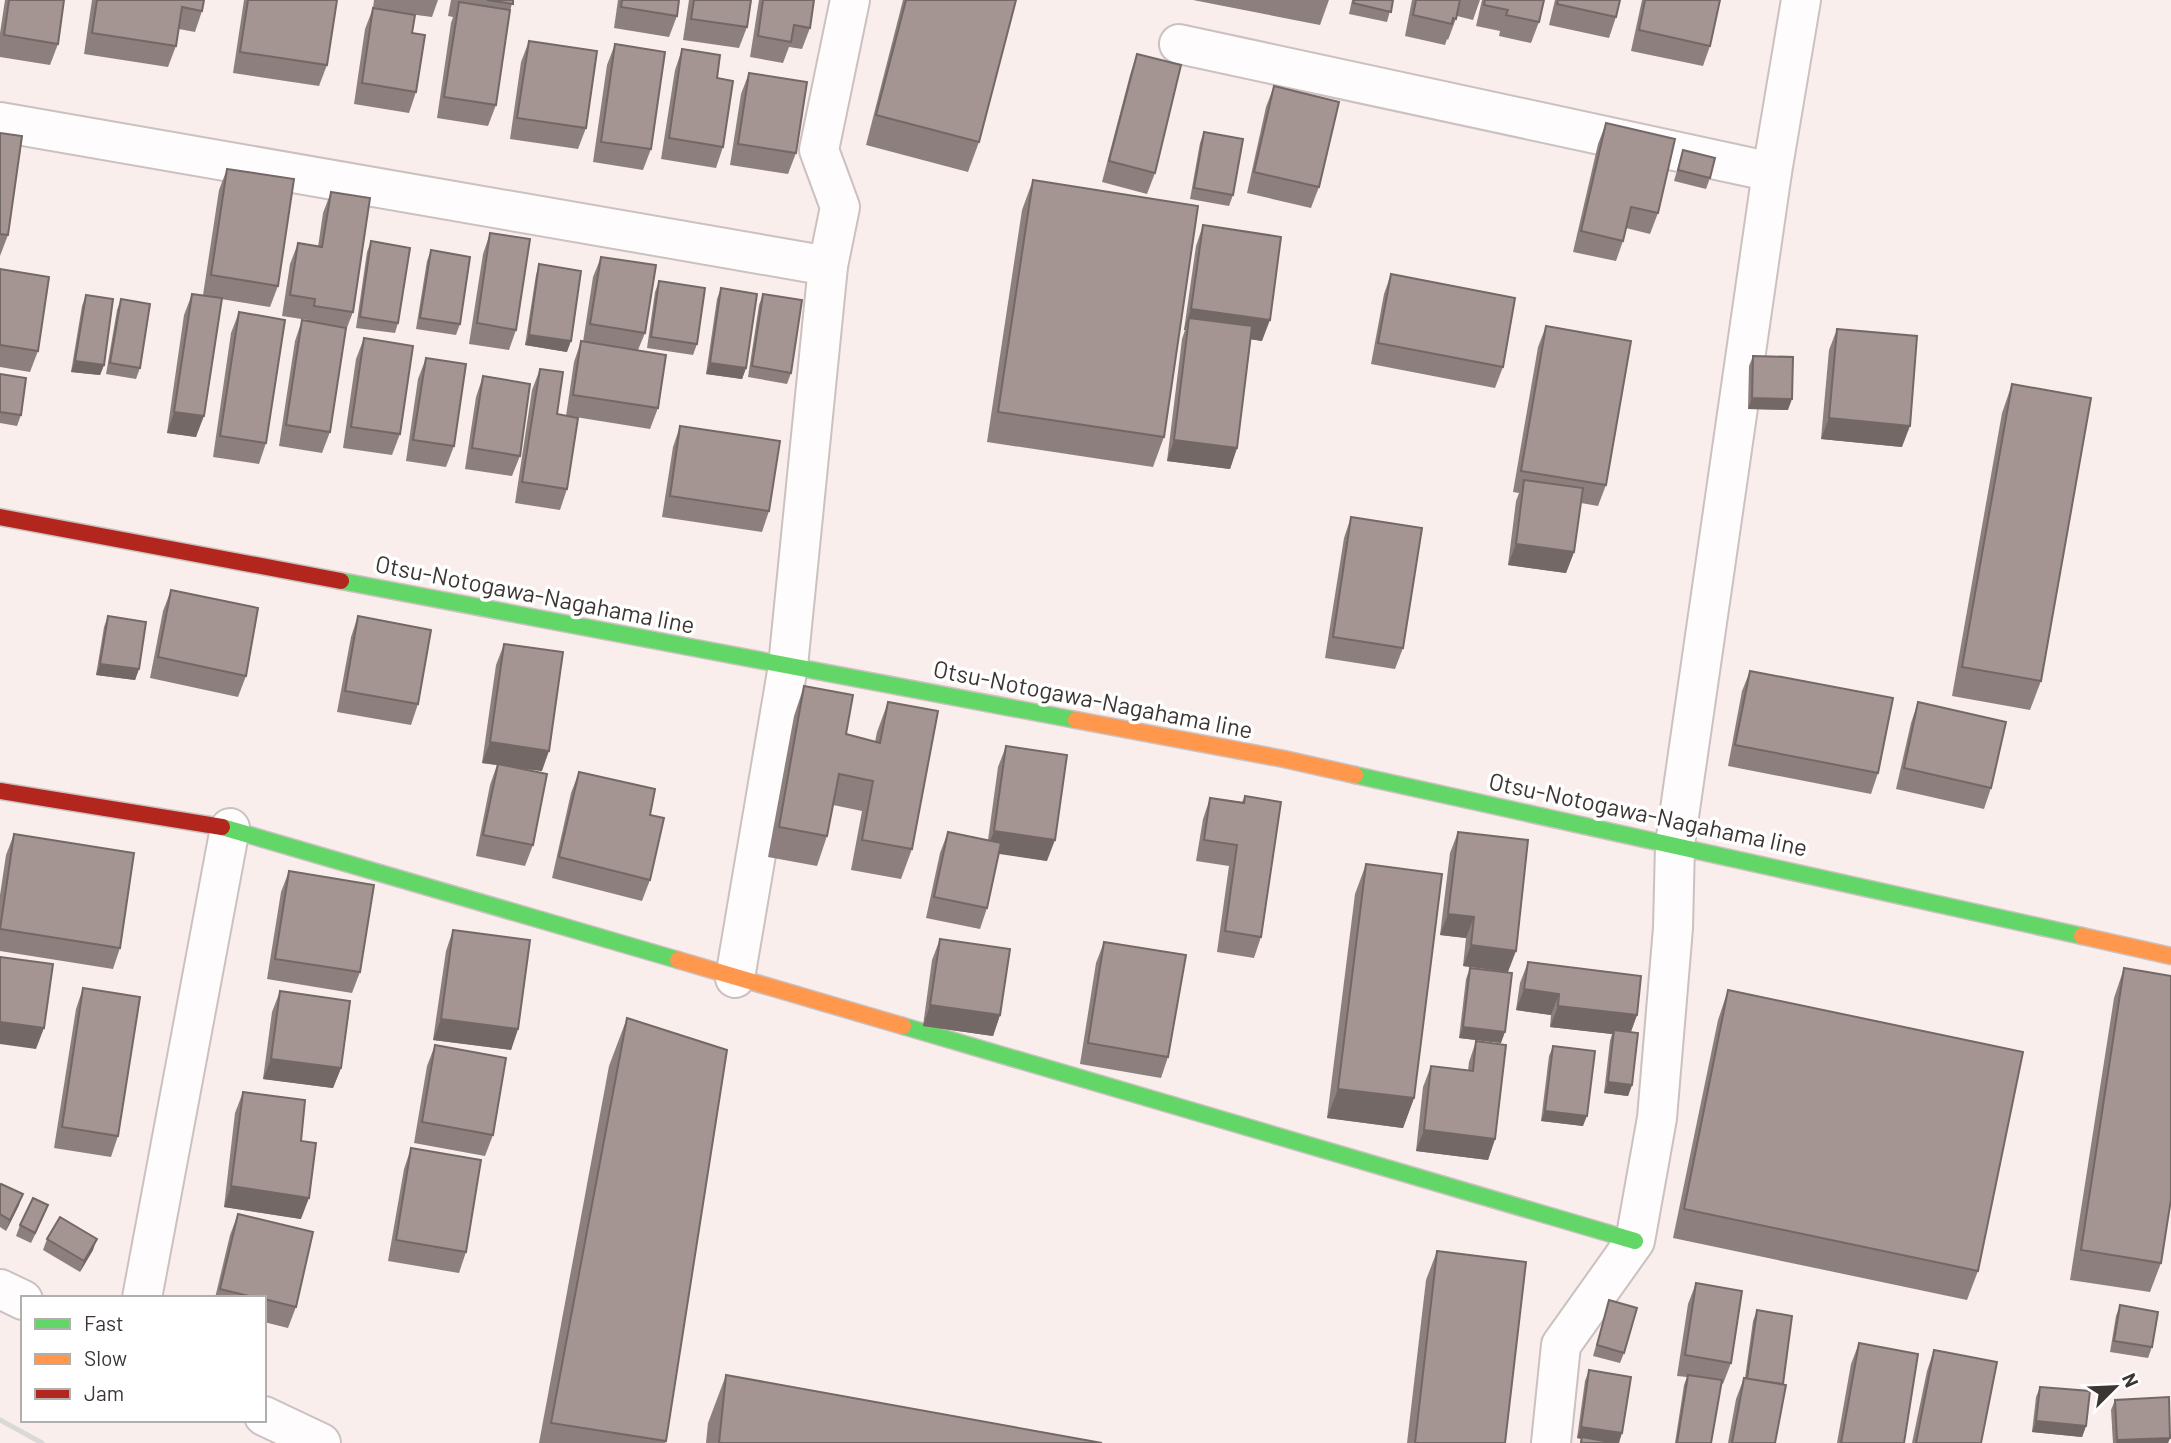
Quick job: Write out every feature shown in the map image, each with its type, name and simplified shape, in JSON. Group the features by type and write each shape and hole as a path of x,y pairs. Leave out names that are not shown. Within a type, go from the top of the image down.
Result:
{"main road":[{"name":"Otsu-Notogawa-Nagahama line","path":"0,517 1284,759 2171,956"},
{"path":"0,791 230,828 1635,1241"}],"street":[{"path":"735,978 788,666 828,265 840,207 819,150 850,0"},
{"path":"1551,1443 1561,1345 1635,1241 1657,1118 1673,929 1675,844 1772,172 1801,0"},
{"path":"1180,44 1772,172"},
{"path":"0,122 828,265"},
{"path":"142,1296 230,828"},
{"path":"0,1289 21,1299"},
{"path":"266,1417 321,1443"}],"building":[{"path":"9,0 64,0 58,44 4,35"},
{"path":"97,0 204,0 202,11 182,7 176,46 92,33"},
{"path":"248,0 337,0 327,65 240,52"},
{"path":"487,0 513,0 513,4"},
{"path":"622,0 679,0 677,16 621,7"},
{"path":"694,0 751,0 747,27 691,19"},
{"path":"763,0 814,0 810,28 794,25 791,42 758,36"},
{"path":"906,0 1016,0 979,142 876,115"},
{"path":"1354,0 1393,0 1391,12 1353,3"},
{"path":"1416,0 1460,0 1456,19 1453,18 1452,24 1413,15"},
{"path":"1485,0 1544,0 1539,22 1506,15 1508,10 1484,5"},
{"path":"1558,0 1620,0 1616,17 1557,4"},
{"path":"1645,0 1720,0 1710,46 1639,30"},
{"path":"459,2 510,10 496,105 444,97"},
{"path":"373,8 415,15 412,33 425,35 416,92 362,83"},
{"path":"529,41 597,51 586,128 517,118"},
{"path":"615,44 665,52 651,149 601,142"},
{"path":"682,49 720,55 717,78 733,81 723,147 669,138"},
{"path":"1137,54 1181,65 1155,173 1109,161"},
{"path":"749,73 807,82 796,153 738,144"},
{"path":"1274,86 1339,102 1319,187 1254,172"},
{"path":"1606,123 1675,139 1658,213 1631,207 1623,241 1581,231"},
{"path":"1204,132 1243,139 1233,195 1194,188"},
{"path":"0,133 22,136 8,235 0,234"},
{"path":"1683,150 1715,158 1710,178 1678,170"},
{"path":"227,169 294,179 278,286 211,275"},
{"path":"1033,180 1198,206 1164,437 998,412"},
{"path":"331,192 370,198 353,312 314,306 315,299 290,295 298,243 322,247"},
{"path":"1203,225 1281,237 1270,320 1191,309"},
{"path":"490,233 530,239 516,330 477,323"},
{"path":"371,241 410,248 398,323 360,317"},
{"path":"431,250 470,257 460,324 420,318"},
{"path":"601,257 656,265 645,333 590,324"},
{"path":"539,264 581,271 571,341 529,335"},
{"path":"0,269 49,277 38,351 0,345"},
{"path":"1391,274 1515,298 1503,367 1378,343"},
{"path":"659,281 705,288 697,344 651,337"},
{"path":"721,288 757,294 746,368 710,363"},
{"path":"192,294 222,298 204,416 174,412"},
{"path":"763,294 802,300 791,373 752,366"},
{"path":"86,295 113,299 104,365 75,361"},
{"path":"121,299 150,304 140,368 110,363"},
{"path":"239,312 285,320 266,443 220,436"},
{"path":"1189,318 1252,326 1237,448 1174,440"},
{"path":"302,320 346,328 330,432 286,425"},
{"path":"1546,326 1631,341 1606,485 1521,471"},
{"path":"1837,329 1917,336 1910,426 1829,418"},
{"path":"364,338 413,346 400,434 351,427"},
{"path":"581,341 666,355 658,408 573,395"},
{"path":"1753,356 1793,357 1792,399 1752,398"},
{"path":"426,358 466,364 454,446 413,440"},
{"path":"540,369 563,372 557,414 578,418 567,489 522,482"},
{"path":"0,374 26,378 21,415 0,412"},
{"path":"483,376 530,384 520,456 472,448"},
{"path":"2012,384 2091,398 2041,681 1962,667"},
{"path":"680,426 780,441 769,511 670,496"},
{"path":"1524,480 1583,488 1574,552 1516,544"},
{"path":"1351,517 1422,528 1403,648 1333,637"},
{"path":"171,590 258,608 246,676 158,657"},
{"path":"108,616 146,622 139,669 100,664"},
{"path":"358,616 431,630 418,704 345,691"},
{"path":"504,644 563,652 549,751 490,742"},
{"path":"1750,671 1893,698 1878,773 1735,745"},
{"path":"804,686 853,695 846,734 880,743 888,702 938,711 912,849 862,840 873,781 839,774 827,836 779,827"},
{"path":"1918,702 2006,722 1991,788 1904,768"},
{"path":"1006,746 1067,755 1055,840 994,831"},
{"path":"498,764 547,774 533,845 483,835"},
{"path":"579,772 655,789 650,815 664,818 650,880 559,857"},
{"path":"1245,796 1281,802 1261,937 1225,931 1237,845 1204,840 1210,798 1244,803"},
{"path":"948,832 1001,843 987,908 934,897"},
{"path":"1458,832 1528,840 1516,951 1471,945 1474,917 1448,914"},
{"path":"14,834 134,853 120,948 0,929"},
{"path":"1366,864 1442,874 1414,1098 1338,1089"},
{"path":"289,871 374,885 360,972 275,959"},
{"path":"453,930 530,940 518,1029 441,1019"},
{"path":"940,939 1010,949 1000,1015 930,1005"},
{"path":"1104,942 1186,955 1168,1057 1088,1043"},
{"path":"0,957 53,964 44,1028 0,1022"},
{"path":"1528,962 1641,976 1637,1015 1558,1006 1559,994 1524,989"},
{"path":"1470,968 1512,973 1505,1032 1463,1027"},
{"path":"2124,968 2171,976 2171,1199 2161,1263 2081,1250"},
{"path":"83,988 140,997 118,1136 62,1127"},
{"path":"1728,990 2023,1052 1978,1271 1684,1209"},
{"path":"280,991 350,1001 341,1068 271,1059"},
{"path":"627,1018 727,1050 666,1441 551,1423"},
{"path":"1614,1030 1638,1033 1632,1085 1608,1082"},
{"path":"1476,1041 1506,1045 1495,1139 1424,1130 1431,1066 1473,1071"},
{"path":"435,1045 506,1058 493,1135 422,1122"},
{"path":"1553,1046 1595,1051 1587,1116 1545,1111"},
{"path":"243,1092 305,1100 301,1141 316,1143 309,1198 231,1186"},
{"path":"411,1148 481,1160 466,1252 396,1240"},
{"path":"1,1184 23,1194 10,1220 0,1214"},
{"path":"33,1198 48,1205 35,1233 20,1225"},
{"path":"238,1214 313,1232 296,1307 266,1300 266,1296 249,1296 220,1289"},
{"path":"60,1217 97,1239 84,1261 47,1239"},
{"path":"1437,1251 1526,1262 1505,1443 1415,1443"},
{"path":"1696,1283 1742,1291 1731,1363 1685,1355"},
{"path":"1609,1300 1637,1308 1624,1353 1597,1345"},
{"path":"2120,1305 2158,1312 2152,1347 2114,1341"},
{"path":"1757,1310 1792,1316 1783,1384 1747,1379"},
{"path":"1859,1343 1918,1354 1904,1443 1841,1443"},
{"path":"1934,1350 1997,1362 1981,1443 1916,1443"},
{"path":"1589,1370 1631,1377 1622,1433 1581,1427"},
{"path":"726,1375 1102,1443 719,1443"},
{"path":"1688,1375 1722,1380 1711,1443 1677,1443"},
{"path":"1744,1378 1786,1385 1775,1443 1732,1443"},
{"path":"2040,1387 2090,1391 2086,1426 2036,1421"},
{"path":"2169,1397 2170,1438 2117,1440 2115,1400"},
{"path":"1582,1437 1615,1443 1581,1443"}],"railway":[{"path":"0,1420 42,1443"}],"traffic: fast":[{"path":"341,581 1076,720"},
{"path":"1355,775 2082,936"},
{"path":"222,827 678,960"},
{"path":"903,1026 1635,1241"}],"traffic: slow":[{"path":"1076,720 1355,775"},
{"path":"2082,936 2171,956"},
{"path":"678,960 903,1026"}],"traffic: jam":[{"path":"0,517 341,581"},
{"path":"0,791 222,827"}]}
